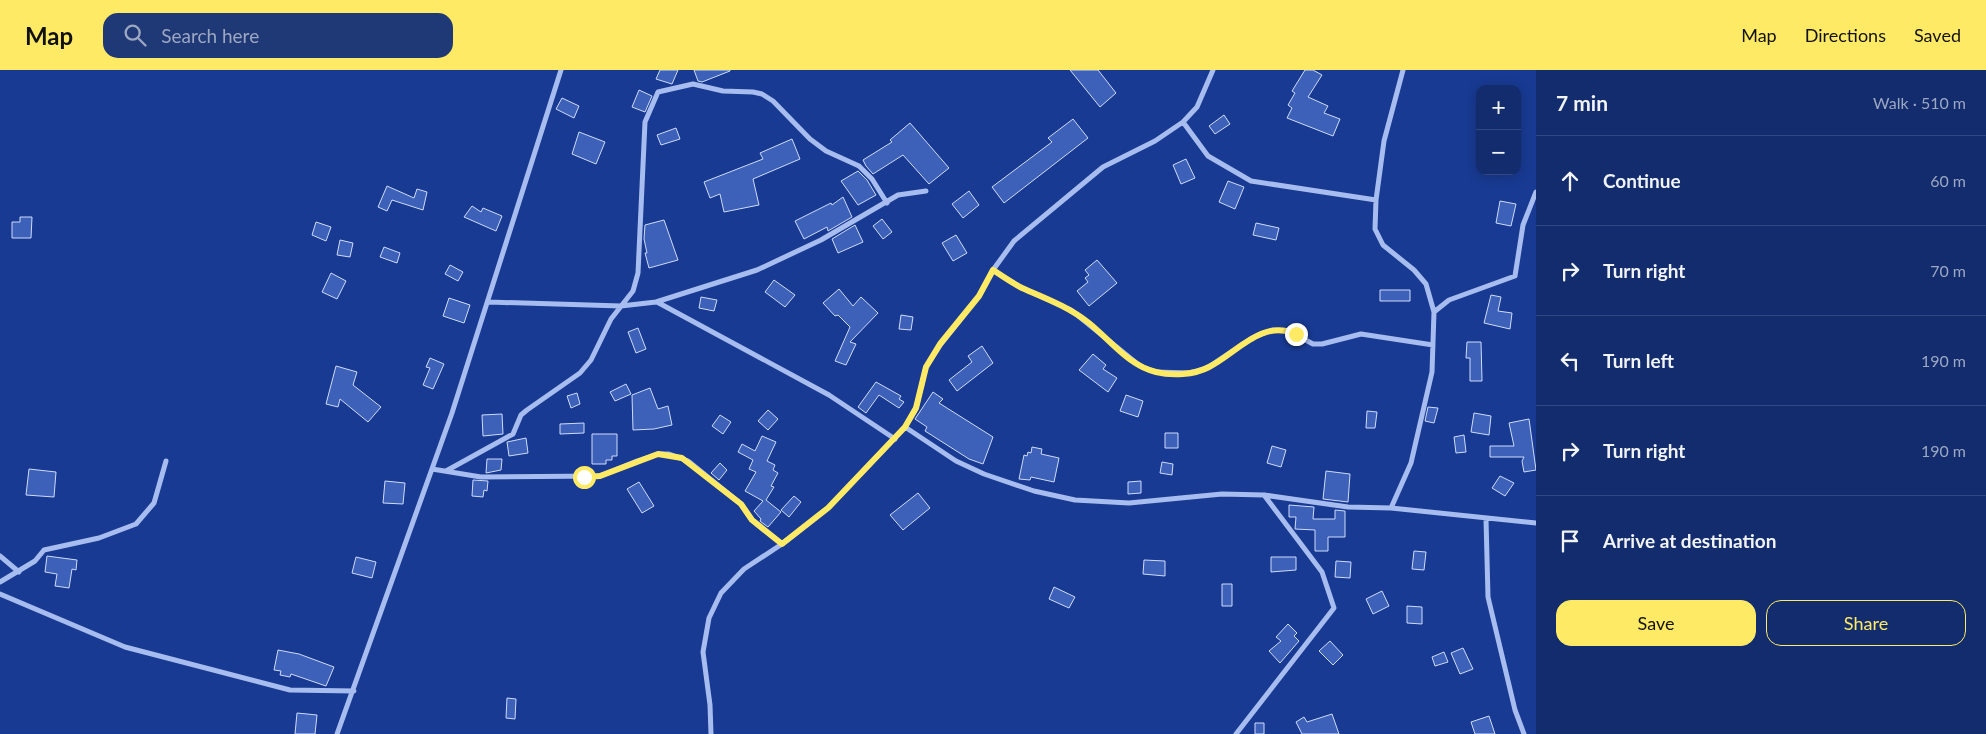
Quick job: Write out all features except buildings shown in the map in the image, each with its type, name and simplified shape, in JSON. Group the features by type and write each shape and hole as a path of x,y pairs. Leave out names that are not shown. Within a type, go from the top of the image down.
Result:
{"street":[{"path":"337,734 354,691 401,551 432,470 489,302 561,70"},
{"path":"711,734 710,705 703,652 714,605 721,593 744,569 782,544 828,508 905,427 916,408 926,367 940,344 979,296 993,270 1014,241 1103,167 1155,141 1183,122 1197,107 1213,70"},
{"path":"1392,508 1411,463 1432,372 1434,312 1426,284 1414,270 1383,245 1375,230 1376,200 1384,141 1403,70"},
{"path":"446,472 513,434 521,415 580,373 590,360 611,319 633,291 638,273 645,122 655,96 662,89 693,84 723,91 747,91 762,94 773,101 815,143 844,160 860,166 872,179 887,203"},
{"path":"1183,122 1208,156 1251,181 1376,200"},
{"path":"489,302 621,306 656,302 757,270 821,240 902,193 926,191"},
{"path":"1434,312 1449,300 1515,276 1523,225 1533,208 1536,192"},
{"path":"993,270 1020,287 1071,310 1140,366 1156,372 1190,373 1207,368 1252,338 1272,330 1289,331 1313,344 1322,344 1361,334 1433,345"},
{"path":"656,302 829,395 895,438"},
{"path":"905,427 969,468 1034,491 1062,497 1129,503 1222,494 1264,495 1348,507 1392,508 1486,519 1536,522"},
{"path":"432,470 481,476 600,476 658,454 675,456 688,461 741,504 752,520 782,544"},
{"path":"0,582 34,561 44,550 99,538 136,524 154,504 166,460"},
{"path":"1236,734 1334,608 1322,572 1264,495"},
{"path":"1486,519 1488,597 1515,710 1524,734"},
{"path":"0,556 18,572"},
{"path":"0,594 126,647 290,690 354,691"}],"route":[{"path":"584,477 616,472 637,461 658,454 669,454 682,458 741,504 752,520 782,544 828,508 905,427 916,408 926,367 940,344 979,296 993,270 1020,287 1071,310 1089,323 1122,353 1140,366 1156,372 1174,374 1199,371 1214,364 1252,338 1263,333 1280,330 1296,334"}]}
